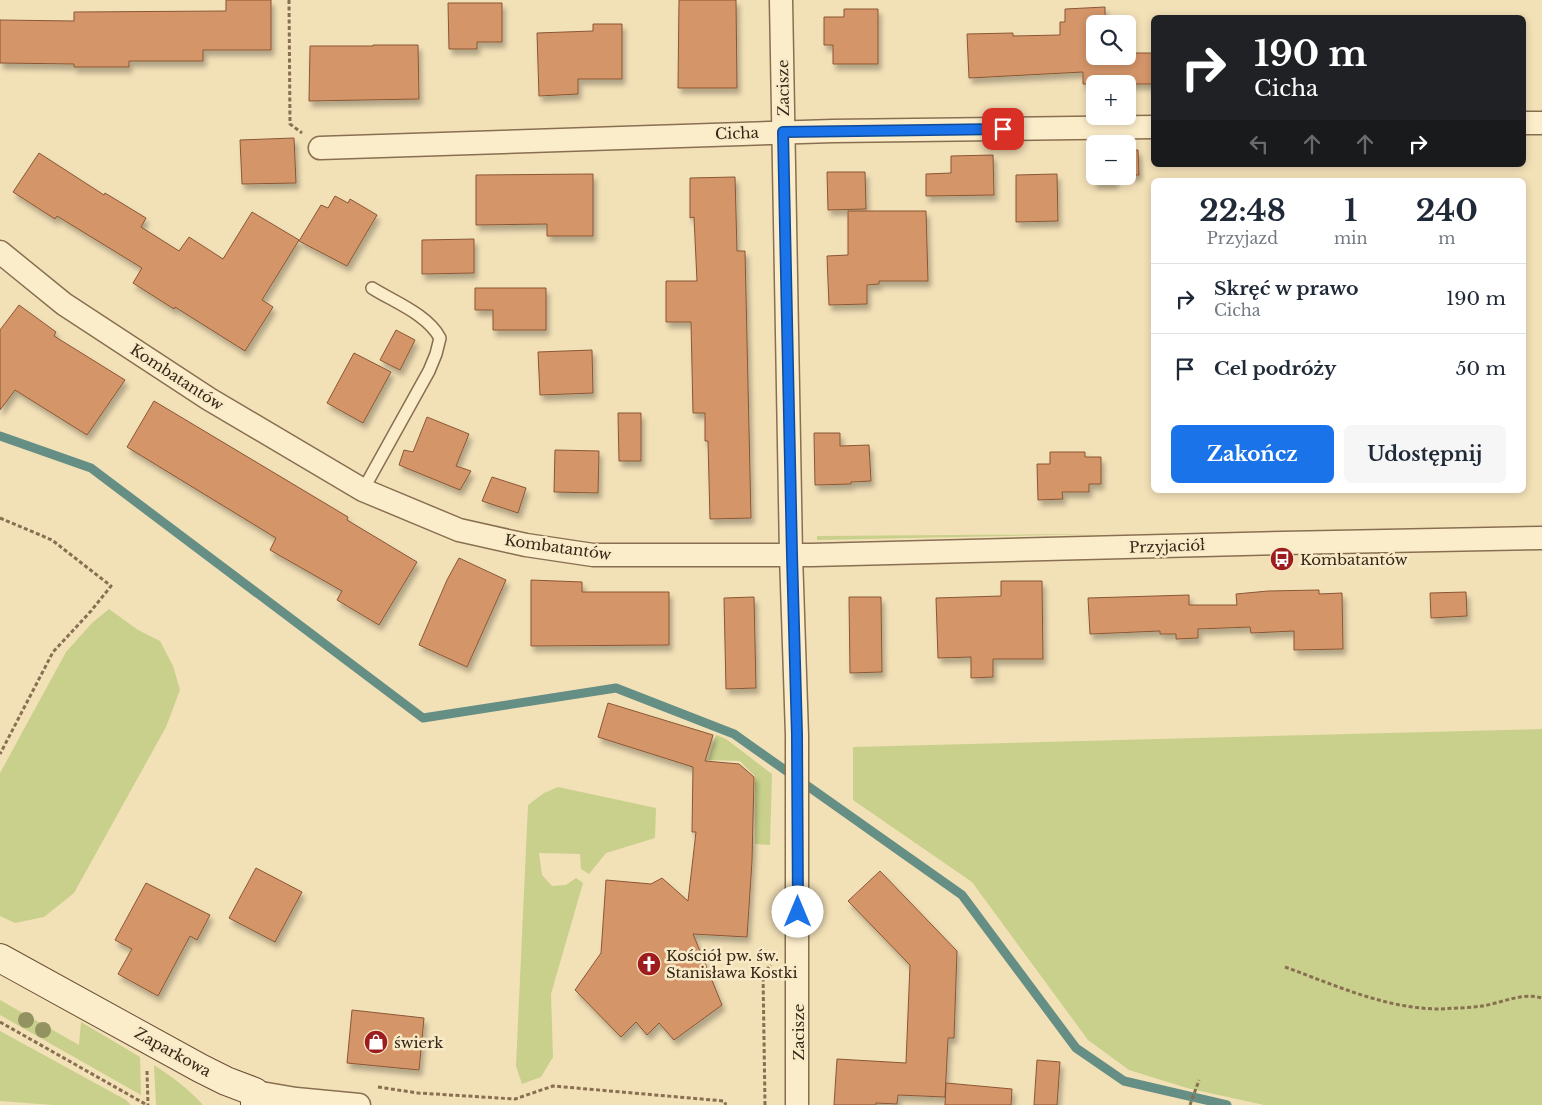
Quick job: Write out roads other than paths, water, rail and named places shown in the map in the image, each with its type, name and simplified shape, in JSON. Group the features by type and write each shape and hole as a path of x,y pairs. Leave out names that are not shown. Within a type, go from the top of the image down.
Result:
{"street":[{"name":"Zacisze","path":"781,0 797,735 797,1105"},
{"path":"1526,123 1542,123"},
{"name":"Cicha","path":"320,148 783,132 1151,127"},
{"name":"Kombatantów","path":"0,252 64,304 201,394 363,490 460,530 526,545 593,555 792,555"},
{"name":"Przyjaciół","path":"792,555 1542,538"},
{"name":"Zaparkowa","path":"0,958 255,1098 296,1099 364,1096"}],"lane":[{"path":"363,490 429,371 440,338 425,320 372,288"}],"waterway":[{"path":"0,436 91,468 423,718 616,688 734,734 962,895 1076,1048 1124,1081 1227,1105"}],"place":[{"name":"Kombatantów","path":"1282,559"},
{"name":"Kościół pw. św. Stanisława Kostki","path":"649,964"},
{"name":"świerk","path":"376,1042"}]}
